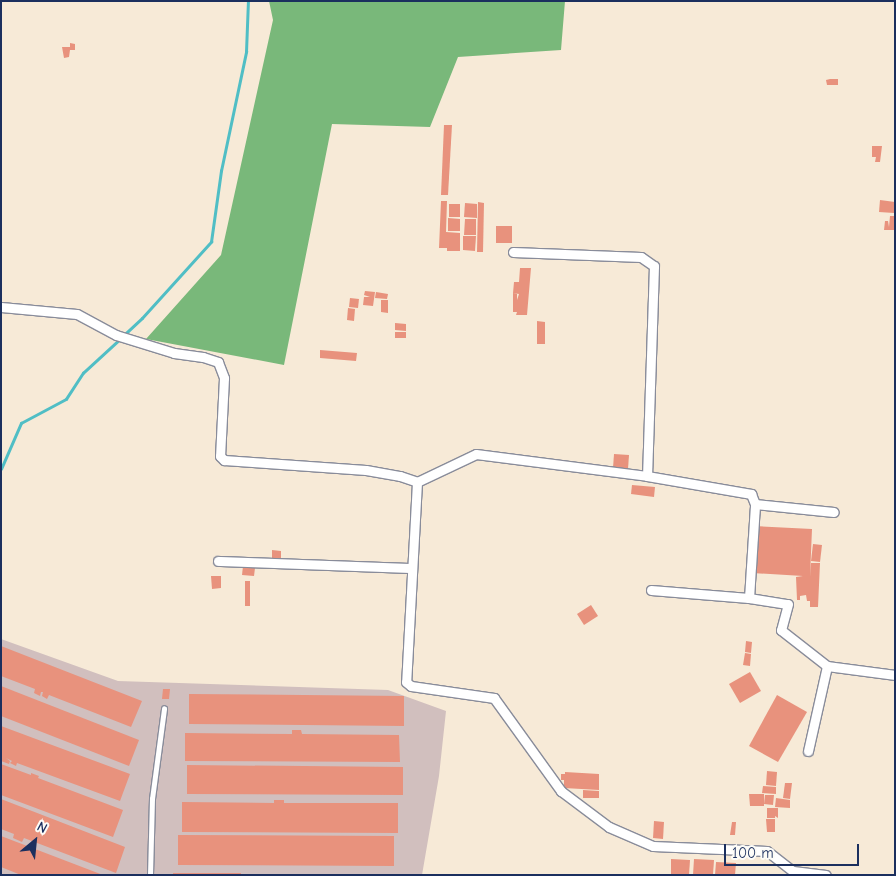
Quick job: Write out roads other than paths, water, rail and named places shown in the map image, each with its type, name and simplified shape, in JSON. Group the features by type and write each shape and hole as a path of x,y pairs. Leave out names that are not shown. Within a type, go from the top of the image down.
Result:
{"street":[{"path":"513,252 641,257 654,266 648,476"},
{"path":"1,307 77,314 116,335 174,353 204,357 218,362 224,378 220,456 224,460 366,470 400,476 417,482 476,454 648,476 751,494 755,504 749,598"},
{"path":"417,482 406,682 411,686 494,698 561,791 609,827 653,846 767,851 793,871 826,875"},
{"path":"755,504 834,512"},
{"path":"218,561 412,568"},
{"path":"651,590 749,598 788,604 781,630 827,666 895,674"},
{"path":"808,751 827,666"}],"lane":[{"path":"150,875 152,799 164,709"}],"waterway":[{"path":"125,334 211,242 221,171 246,52 248,1"},
{"path":"1,469 21,423 66,399 83,373 121,338"}]}
